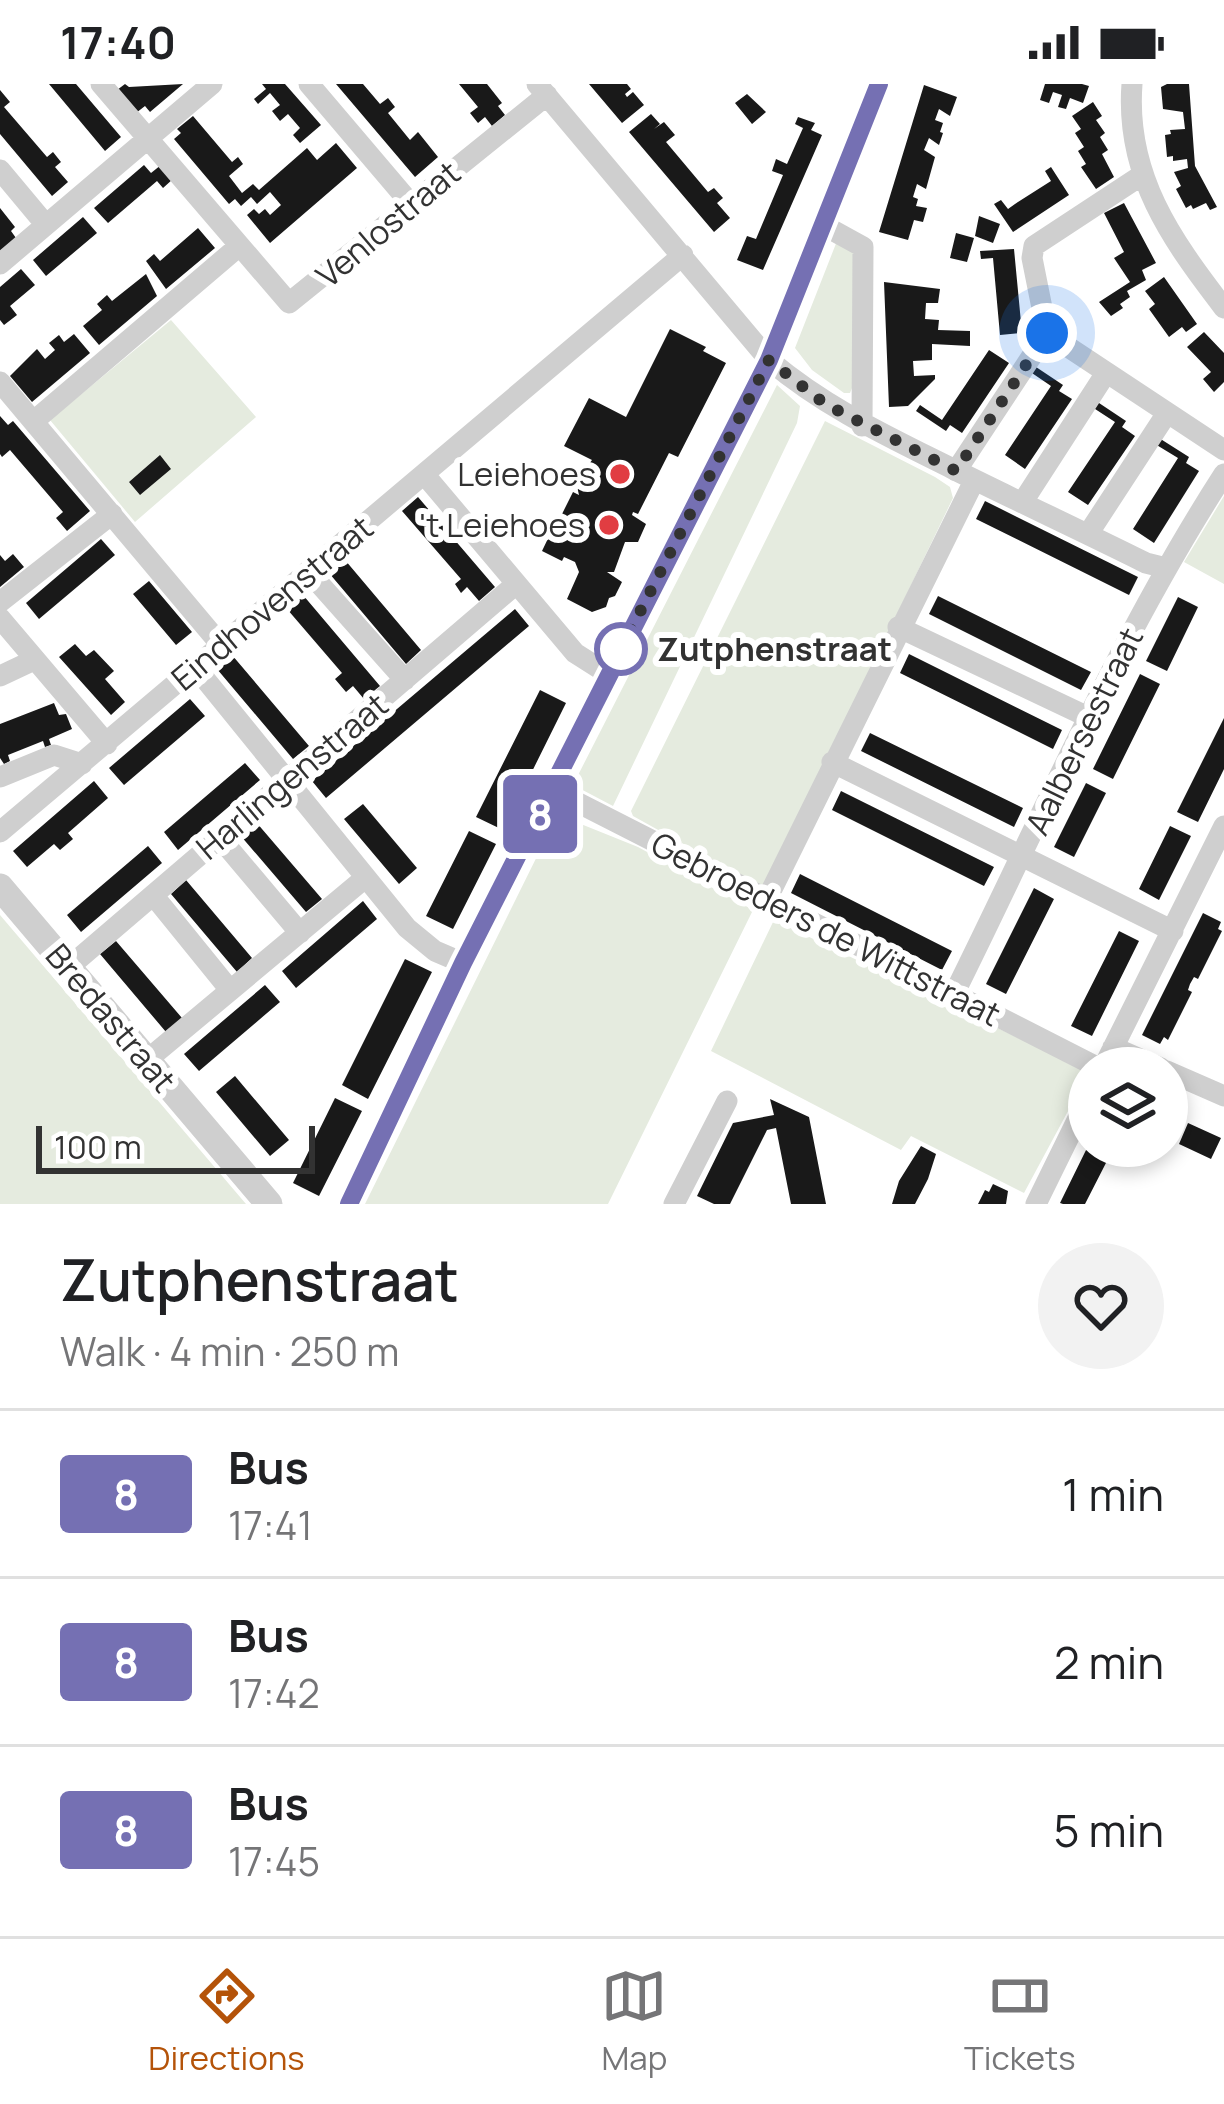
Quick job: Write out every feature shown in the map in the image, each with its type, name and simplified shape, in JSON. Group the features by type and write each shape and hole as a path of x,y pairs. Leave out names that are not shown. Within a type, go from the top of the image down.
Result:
{"street":[{"path":"34,421 238,247 101,84"},
{"path":"0,264 212,84"},
{"path":"309,84 410,204"},
{"path":"349,1204 463,963 769,360 879,84"},
{"path":"1132,84 1133,152 1142,175 1180,250 1224,308"},
{"path":"542,90 769,360 806,391 862,426 1166,568"},
{"name":"Venlostraat","path":"238,247 286,302 293,303 542,90"},
{"path":"0,170 46,224"},
{"path":"767,899 965,476 1047,333 1032,258 1034,246 1142,175"},
{"path":"823,225 863,247 862,426"},
{"name":"Eindhovenstraat","path":"0,832 683,255"},
{"path":"1047,333 1224,450"},
{"path":"1022,503 1106,373"},
{"path":"0,382 221,645"},
{"path":"1088,534 1167,412"},
{"path":"424,474 574,653 608,674"},
{"name":"Aalbersestraat","path":"955,994 1088,717 1166,568 1224,474"},
{"path":"0,602 112,514"},
{"path":"308,572 405,680"},
{"name":"Harlingenstraat","path":"68,968 515,585"},
{"path":"0,619 107,744"},
{"path":"898,627 1088,717"},
{"path":"0,676 34,660"},
{"path":"196,668 407,928 435,951 463,963"},
{"path":"0,777 54,755 82,764"},
{"path":"832,762 1173,931"},
{"name":"Gebroeders de Wittstraat","path":"553,790 1068,1051"},
{"path":"1113,1047 1224,826"},
{"path":"220,838 300,933"},
{"path":"147,1060 365,878"},
{"name":"Bredastraat","path":"0,887 269,1204"},
{"path":"153,895 230,990"},
{"path":"1188,1080 1224,1096"},
{"path":"682,1201 727,1101"},
{"path":"1036,1204 1068,1139"}],"shaded area":[{"path":"837,241 856,255 850,393 812,370 795,348"},
{"path":"171,320 256,417 135,522 50,420"},
{"path":"777,385 800,406 797,423 613,806 573,785"},
{"path":"825,421 935,477 950,487 953,498 766,886 761,887 631,811"},
{"path":"1224,496 1224,584 1184,562"},
{"path":"556,818 638,847 753,910 608,1204 365,1204"},
{"path":"0,915 246,1204 0,1204"},
{"path":"774,920 1068,1062 1068,1111 1024,1193 911,1136 901,1150 711,1051"}],"building":[{"path":"49,84 76,84 121,137 105,151"},
{"path":"125,84 183,84 150,112 145,106 136,113 117,90"},
{"path":"262,84 285,84 321,125 300,143 293,135 300,128 288,114 280,121 272,111 280,105 270,93 258,104 254,99 266,89"},
{"path":"336,84 363,84 380,104 388,98 395,107 388,113 410,140 418,132 438,157 415,177"},
{"path":"459,84 487,84 505,115 492,126 485,117 478,123 470,113 478,107"},
{"path":"589,84 627,84 631,89 627,97 633,92 644,105 622,123"},
{"path":"1045,84 1089,86 1083,103 1070,98 1066,109 1058,107 1062,95 1053,92 1049,103 1040,100"},
{"path":"1189,84 1195,166 1217,207 1210,210 1206,203 1186,208 1176,189 1181,186 1174,172 1188,168 1187,159 1167,157 1165,135 1185,129 1183,112 1163,109 1161,87"},
{"path":"924,85 957,97 950,116 939,109 935,120 943,123 943,133 939,145 929,138 924,150 935,157 926,189 917,184 913,197 918,199 916,206 927,208 923,222 914,220 908,240 879,232"},
{"path":"0,90 10,102 4,107 47,157 53,152 61,162 55,167 68,182 52,196 0,134"},
{"path":"747,94 766,112 752,124 735,103"},
{"path":"1093,102 1102,116 1096,120 1108,150 1102,154 1114,177 1096,189 1081,167 1086,164 1078,151 1084,147 1075,133 1081,129 1072,116"},
{"path":"651,114 660,124 654,129 664,122 675,135 666,142 708,192 714,188 723,198 717,203 730,218 714,232 629,132"},
{"path":"193,116 232,162 238,157 243,164 229,176 242,193 253,184 259,190 307,148 317,160 336,143 357,168 270,243 247,215 265,209 270,215 281,205 270,192 257,204 251,197 241,206 235,199 229,204 174,139 181,133 177,129"},
{"path":"798,117 815,123 811,130 822,135 763,270 737,260 747,236 756,239 783,175 772,171 776,159 787,164 803,128 795,124"},
{"path":"144,165 151,173 161,165 173,179 163,188 157,181 108,223 94,208"},
{"path":"1051,167 1069,195 1013,232 994,204 1001,200 1008,209 1051,181 1045,171"},
{"path":"1124,203 1156,263 1142,270 1146,280 1127,291 1130,297 1120,304 1123,308 1111,316 1099,302 1130,282 1114,258 1124,252 1104,213"},
{"path":"0,208 15,227 11,231 16,238 0,251"},
{"path":"979,216 1000,224 993,243 975,236"},
{"path":"83,217 97,233 46,276 33,260"},
{"path":"198,228 215,248 166,289 146,261 154,254 160,261"},
{"path":"956,233 974,238 967,262 950,258"},
{"path":"1014,249 1022,333 1000,335 993,258 981,259 980,251"},
{"path":"21,269 35,285 10,306 17,315 4,325 0,287"},
{"path":"146,274 157,296 99,345 83,326 102,310 97,304 107,295 112,301"},
{"path":"1164,277 1197,324 1169,337 1149,309 1155,304 1145,291"},
{"path":"884,282 940,289 938,303 926,303 925,319 939,320 938,330 970,331 970,346 932,344 932,360 913,361 914,376 935,375 935,379 908,406 889,407"},
{"name":"Leiehoes","path":"670,329 726,363 678,457 669,453 638,514 633,512 646,524 638,542 625,542 614,572 607,572 622,582 615,596 606,607 592,612 567,599 579,572 575,562 542,551 554,526 566,521 560,518 573,492 579,495 576,482 592,460 564,446 589,398 626,417"},
{"path":"1204,332 1224,353 1224,382 1214,392 1203,379 1211,372 1187,347"},
{"path":"74,334 90,353 32,402 10,376 37,349 45,359 55,350 49,343 59,335 64,342"},
{"path":"989,350 1009,363 962,433 950,425 946,431 916,411 920,405 942,420"},
{"path":"1033,365 1063,385 1059,391 1072,399 1025,469 1005,455 1051,386 1029,371"},
{"path":"1096,401 1126,421 1122,427 1135,436 1088,505 1068,492 1115,422 1092,407"},
{"path":"0,416 8,425 13,421 90,511 67,531 56,518 63,512 10,450 0,454"},
{"path":"1159,438 1189,457 1186,463 1199,471 1154,543 1133,529 1178,458 1155,444"},
{"path":"160,455 171,469 140,495 129,482"},
{"path":"418,497 495,587 479,601 467,587 461,593 455,584 461,579 402,511"},
{"path":"985,501 1138,577 1129,595 976,519"},
{"path":"101,539 115,555 39,619 26,603"},
{"path":"13,554 24,567 0,587 0,555 5,561"},
{"path":"345,560 421,650 406,664 329,573"},
{"path":"149,581 192,632 176,645 133,594"},
{"path":"303,595 380,686 364,699 353,686 346,692 335,679 342,673 287,609"},
{"path":"938,596 1091,672 1081,690 929,614"},
{"path":"1178,597 1198,607 1167,671 1146,661"},
{"path":"515,609 529,626 326,798 312,781"},
{"path":"75,644 86,656 94,650 114,671 105,679 125,702 111,715 59,657"},
{"path":"909,654 1062,730 1053,749 900,673"},
{"path":"232,655 309,746 293,759 217,669"},
{"path":"1140,674 1160,684 1113,779 1093,769"},
{"path":"540,690 566,703 503,830 476,817"},
{"path":"190,699 205,716 124,785 109,768"},
{"path":"54,703 59,715 66,714 72,729 49,739 51,745 45,747 43,741 8,755 10,761 4,764 0,724"},
{"path":"1224,718 1224,769 1198,822 1177,812"},
{"path":"870,733 1023,808 1014,827 861,751"},
{"path":"245,763 260,780 178,850 164,832"},
{"path":"94,781 108,798 68,833 73,839 60,850 54,844 27,867 13,851"},
{"path":"1086,783 1106,793 1074,857 1054,847"},
{"path":"841,791 994,867 984,886 832,810"},
{"path":"363,804 417,868 399,884 344,819"},
{"path":"256,822 322,899 306,912 240,835"},
{"path":"1170,826 1191,836 1159,900 1139,889"},
{"path":"469,831 496,844 453,929 426,916"},
{"path":"148,846 162,863 81,932 67,915"},
{"path":"800,874 952,951 942,970 791,893"},
{"path":"186,880 252,958 237,972 171,894"},
{"path":"1034,888 1054,899 1006,994 986,984"},
{"path":"363,901 377,919 296,988 282,971"},
{"path":"1203,913 1221,922 1218,929 1222,931 1198,979 1194,977 1190,984 1192,992 1168,1040 1164,1037 1160,1044 1142,1035"},
{"path":"1119,931 1139,941 1092,1036 1071,1026"},
{"path":"116,941 182,1018 166,1032 100,954"},
{"path":"405,959 432,972 368,1099 342,1085"},
{"path":"265,985 280,1002 199,1071 184,1054"},
{"path":"235,1076 289,1140 270,1156 216,1092"},
{"path":"335,1098 362,1111 319,1196 293,1183"},
{"path":"770,1099 809,1117 826,1204 791,1204 776,1128 767,1130 730,1204 714,1204 697,1196 733,1123 774,1115"},
{"path":"1188,1123 1221,1138 1211,1159 1188,1148"},
{"path":"921,1146 936,1154 928,1179 915,1204 892,1204 899,1181"},
{"path":"1078,1167 1104,1167 1085,1204 1060,1203"},
{"path":"993,1184 1008,1191 1006,1204 978,1204 985,1190 989,1192"}],"bus line":[{"name":"8","path":"349,1204 463,963 769,360 879,84"}],"place":[{"name":"Leiehoes","path":"620,474"},
{"name":"'t Leiehoes","path":"609,525"},
{"name":"Zutphenstraat","path":"621,649"}],"route":[{"path":"621,649 769,360 806,391 862,426 956,471 1047,333"}]}
